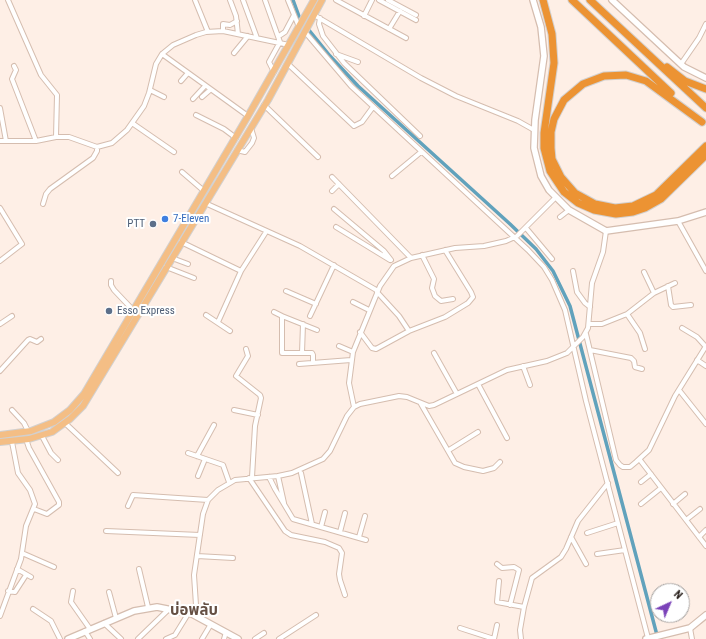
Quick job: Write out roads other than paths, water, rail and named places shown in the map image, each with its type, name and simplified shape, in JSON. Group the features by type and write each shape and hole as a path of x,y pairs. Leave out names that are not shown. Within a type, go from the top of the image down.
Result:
{"highway":[{"path":"543,0 552,34 554,63 544,133 544,148 547,164 554,179 570,197 586,207 602,212 616,214 633,212 673,189 706,155"},
{"path":"572,0 704,123"},
{"path":"590,0 706,108"},
{"path":"618,26 678,76 706,90"},
{"path":"704,123 649,83 634,77 621,75 604,76 588,82 576,89 561,105 553,125 551,148 556,168 566,185 584,199 605,206 625,207 651,202 706,146"}],"main road":[{"path":"0,442 12,442 42,436 52,432 77,413 89,398 181,242 251,128 305,31 317,16 322,0"},
{"path":"532,0 541,27 544,56 534,130 534,148 544,183 555,198 568,210 606,231 678,221 705,214"},
{"path":"612,0 680,64 690,71 706,78"},
{"path":"0,435 42,428 54,422 77,403 84,394 290,45 306,16 310,1"},
{"path":"253,109 264,105"},
{"path":"68,639 116,618 148,608 157,607 190,614 238,639"},
{"path":"650,638 690,628 706,615"}],"street":[{"path":"8,0 41,75 57,95 56,137"},
{"path":"195,0 208,32"},
{"path":"230,0 237,21 238,34"},
{"path":"243,0 257,38"},
{"path":"265,0 280,42 269,62 274,72"},
{"path":"288,0 300,26"},
{"path":"336,0 406,38"},
{"path":"364,16 372,0"},
{"path":"379,0 416,18 388,0"},
{"path":"389,29 400,11"},
{"path":"279,36 285,32 294,15"},
{"path":"317,16 323,36 336,54 354,74 420,136"},
{"path":"317,16 421,78 456,96 518,121 534,130"},
{"path":"223,31 223,24 230,24 237,21"},
{"path":"680,64 699,38 706,24"},
{"path":"0,141 36,141 56,137 69,137 96,147 112,144 120,138 144,106 150,90 156,64 162,54 180,41 208,32 223,31 290,45"},
{"path":"305,31 351,86 421,152 516,237 538,260 552,280 562,300 575,346 618,523 650,638"},
{"path":"234,53 248,36"},
{"path":"162,54 248,116"},
{"path":"336,54 358,62"},
{"path":"288,64 354,126 362,122 373,107"},
{"path":"14,66 16,70 12,79 36,141"},
{"path":"181,81 188,73"},
{"path":"193,99 205,86"},
{"path":"150,90 164,97"},
{"path":"202,97 210,90"},
{"path":"264,105 318,157"},
{"path":"0,108 6,141"},
{"path":"196,115 224,129 236,138"},
{"path":"132,123 174,152"},
{"path":"237,150 246,152 252,143 254,138 251,128"},
{"path":"43,204 46,194 50,188 93,158 97,151 96,147"},
{"path":"392,176 421,152"},
{"path":"182,172 204,191"},
{"path":"332,177 411,258"},
{"path":"332,191 339,184"},
{"path":"354,407 349,383 353,352 378,291 387,274 396,264 422,255 445,250 493,244 516,237 555,198"},
{"path":"205,203 266,232 300,246 378,291 399,316 409,332"},
{"path":"0,208 22,244 0,261"},
{"path":"334,209 384,251 391,260"},
{"path":"560,217 568,210"},
{"path":"678,221 706,271"},
{"path":"336,227 396,264"},
{"path":"525,229 552,259"},
{"path":"166,639 174,635 196,605 194,575 203,514 208,500 218,490 229,482 251,478 278,476 302,469 323,458 330,451 347,416 354,407 384,398 399,396 407,397 429,406 434,405 507,370 554,359 575,346 585,335 589,324 592,283 603,252 606,231"},
{"path":"218,322 241,271 266,232"},
{"path":"181,242 241,271"},
{"path":"360,332 373,349 445,317 472,300 471,292 445,250"},
{"path":"422,255 434,279 433,292 435,296 441,301 453,299"},
{"path":"172,258 188,264"},
{"path":"310,316 334,265"},
{"path":"166,267 194,278"},
{"path":"573,271 577,292 585,304 590,307"},
{"path":"644,272 654,293"},
{"path":"111,281 111,285 114,290 133,310"},
{"path":"589,324 602,324 627,314 654,293 675,283"},
{"path":"668,286 671,305 673,307 691,305"},
{"path":"286,291 316,304"},
{"path":"353,302 369,310"},
{"path":"274,312 317,330"},
{"path":"627,314 640,333 645,349"},
{"path":"206,315 230,330"},
{"path":"0,324 12,316"},
{"path":"282,316 281,352 284,355 313,353 313,363"},
{"path":"302,353 303,324"},
{"path":"585,335 590,350 616,460 624,467 630,466 640,460 649,450 679,390 706,346 682,328"},
{"path":"0,371 28,340 30,339 37,342 41,339"},
{"path":"339,346 353,352"},
{"path":"246,348 248,356 236,376 261,396 251,478 285,531 291,535 325,542 339,548 342,553 339,574 345,595"},
{"path":"590,350 631,358 634,361 635,367 642,369"},
{"path":"434,353 457,394"},
{"path":"298,364 351,360"},
{"path":"697,360 706,366"},
{"path":"523,366 530,385"},
{"path":"478,384 506,438"},
{"path":"679,390 706,424"},
{"path":"421,403 455,463 464,467 483,471 494,468 500,462"},
{"path":"12,410 24,422 28,431"},
{"path":"234,410 258,415"},
{"path":"65,423 118,474"},
{"path":"198,456 214,425"},
{"path":"448,450 478,432"},
{"path":"42,436 51,453 58,460"},
{"path":"26,439 60,502 47,514 34,509"},
{"path":"0,616 22,553 26,526 34,509 34,497 18,473 12,442"},
{"path":"188,453 223,465 229,482"},
{"path":"198,476 205,459"},
{"path":"640,460 706,546"},
{"path":"301,473 312,524"},
{"path":"641,482 651,474"},
{"path":"270,476 275,489 293,519 366,540"},
{"path":"278,476 285,505"},
{"path":"521,639 520,630 524,607 532,578 561,557 578,521 608,483"},
{"path":"641,504 661,488"},
{"path":"673,504 685,494"},
{"path":"128,506 133,495 208,500"},
{"path":"686,520 700,508"},
{"path":"321,527 325,512"},
{"path":"340,532 344,513"},
{"path":"359,537 364,516"},
{"path":"587,533 618,523"},
{"path":"699,537 706,530"},
{"path":"106,531 200,535"},
{"path":"571,537 586,564"},
{"path":"597,554 625,550"},
{"path":"22,553 54,567"},
{"path":"197,556 233,558"},
{"path":"497,564 502,568 514,567 519,570 510,605"},
{"path":"17,569 31,577"},
{"path":"139,569 148,608"},
{"path":"8,591 15,592 26,575"},
{"path":"499,581 497,602 524,607"},
{"path":"72,591 71,602 87,630 90,639"},
{"path":"110,592 116,618"},
{"path":"33,609 51,620 60,639"},
{"path":"138,639 168,610"},
{"path":"279,639 316,615"},
{"path":"103,623 121,639"},
{"path":"202,639 211,624"},
{"path":"460,628 494,639 497,625"},
{"path":"690,628 692,639"},
{"path":"224,639 226,632"},
{"path":"255,639 264,633"}],"waterway":[{"path":"293,0 300,19 330,56 358,86 510,224 536,249 553,271 570,306 658,639"}],"place":[{"name":"7-Eleven","path":"165,219"},
{"name":"PTT","path":"153,224"},
{"name":"Esso Express","path":"109,311"}],"district":[{"name":"บ่อพลับ","path":"194,611"}]}
